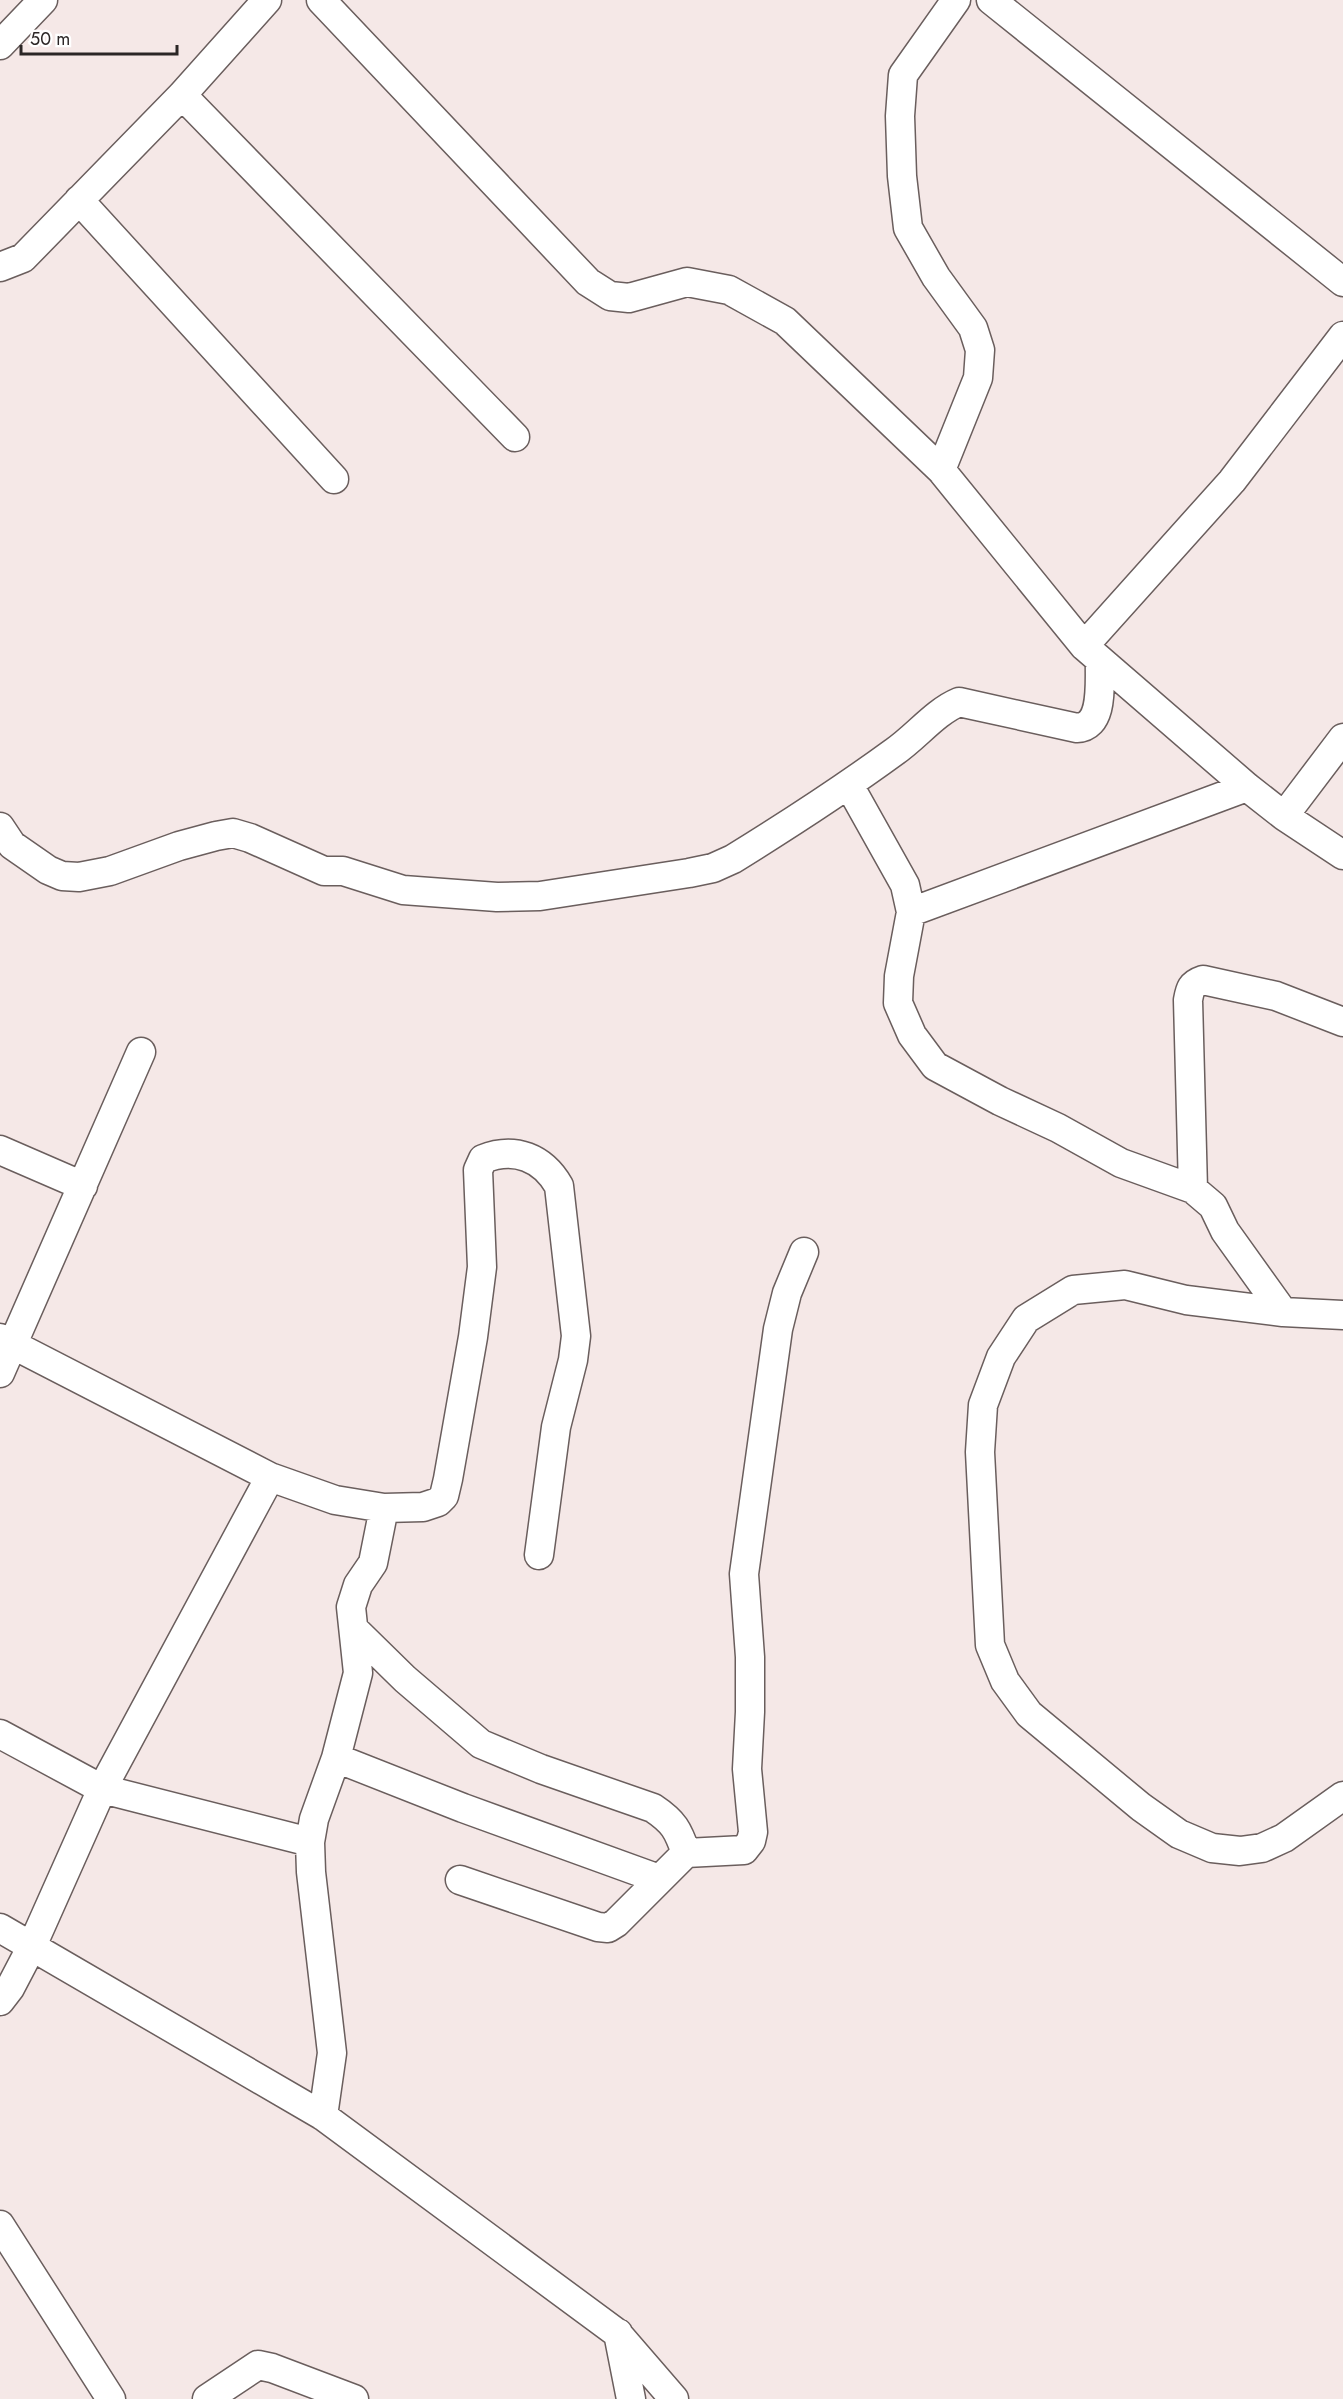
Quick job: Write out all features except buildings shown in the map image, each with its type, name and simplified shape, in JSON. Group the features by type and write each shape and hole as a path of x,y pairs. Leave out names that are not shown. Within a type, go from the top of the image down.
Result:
{"street":[{"path":"0,45 43,0"},
{"path":"0,267 23,258 182,95 267,0"},
{"path":"321,0 588,282 610,296 629,297 687,282 729,290 785,321 941,470 1092,653 1247,787 1284,816 1343,855"},
{"path":"941,470 978,378 980,350 973,328 936,277 908,228 902,176 900,116 903,75 956,0"},
{"path":"991,0 1343,282"},
{"path":"182,95 515,437"},
{"path":"79,201 334,479"},
{"path":"0,827 12,844 48,870 62,876 79,877 110,871 179,846 233,833 250,838 324,871 343,871 403,890 497,897 540,896 713,868 733,860 849,785 914,738 947,707 959,702 1083,728 1097,716 1092,653 1232,481 1343,336"},
{"path":"1284,816 1343,738"},
{"path":"849,785 906,885 911,912 899,976 898,1003 912,1035 935,1066 1000,1101 1058,1128 1121,1163 1193,1189 1213,1206 1225,1231 1282,1312"},
{"path":"911,912 1247,787"},
{"path":"1193,1189 1188,1000 1190,989 1195,983 1203,980 1276,996 1343,1022"},
{"path":"0,1373 7,1341 83,1186 141,1052"},
{"path":"0,1150 83,1186"},
{"path":"7,1341 270,1477 335,1500 384,1508 423,1507 438,1502 444,1496 473,1337 482,1267 478,1170 483,1159 496,1154 521,1154 544,1167 553,1175 559,1186 576,1336 573,1360 556,1427 539,1555"},
{"path":"460,1880 598,1927 608,1928 616,1923 686,1853 744,1850 752,1841 747,1769 750,1668 744,1574 778,1329 787,1293 804,1252"},
{"path":"1343,1315 1282,1312 1186,1300 1125,1285 1073,1290 1026,1319 1001,1357 983,1405 980,1452 990,1645 1005,1681 1029,1714 1141,1807 1179,1834 1212,1848 1240,1851 1262,1848 1284,1838 1343,1796"},
{"path":"0,2001 10,1988 32,1946 102,1789 270,1477"},
{"path":"322,2116 332,2053 310,1872 310,1842 314,1819 336,1758 358,1673 351,1607 358,1585 373,1563 384,1508"},
{"path":"355,1630 405,1679 482,1744 541,1769 653,1808 668,1818 678,1831 686,1853"},
{"path":"0,1734 102,1789 310,1842"},
{"path":"336,1758 463,1808 659,1879"},
{"path":"0,1928 322,2116 618,2333 674,2399"},
{"path":"0,2225 111,2399"},
{"path":"618,2333 631,2399"},
{"path":"207,2399 258,2365 272,2367 354,2399"}]}
